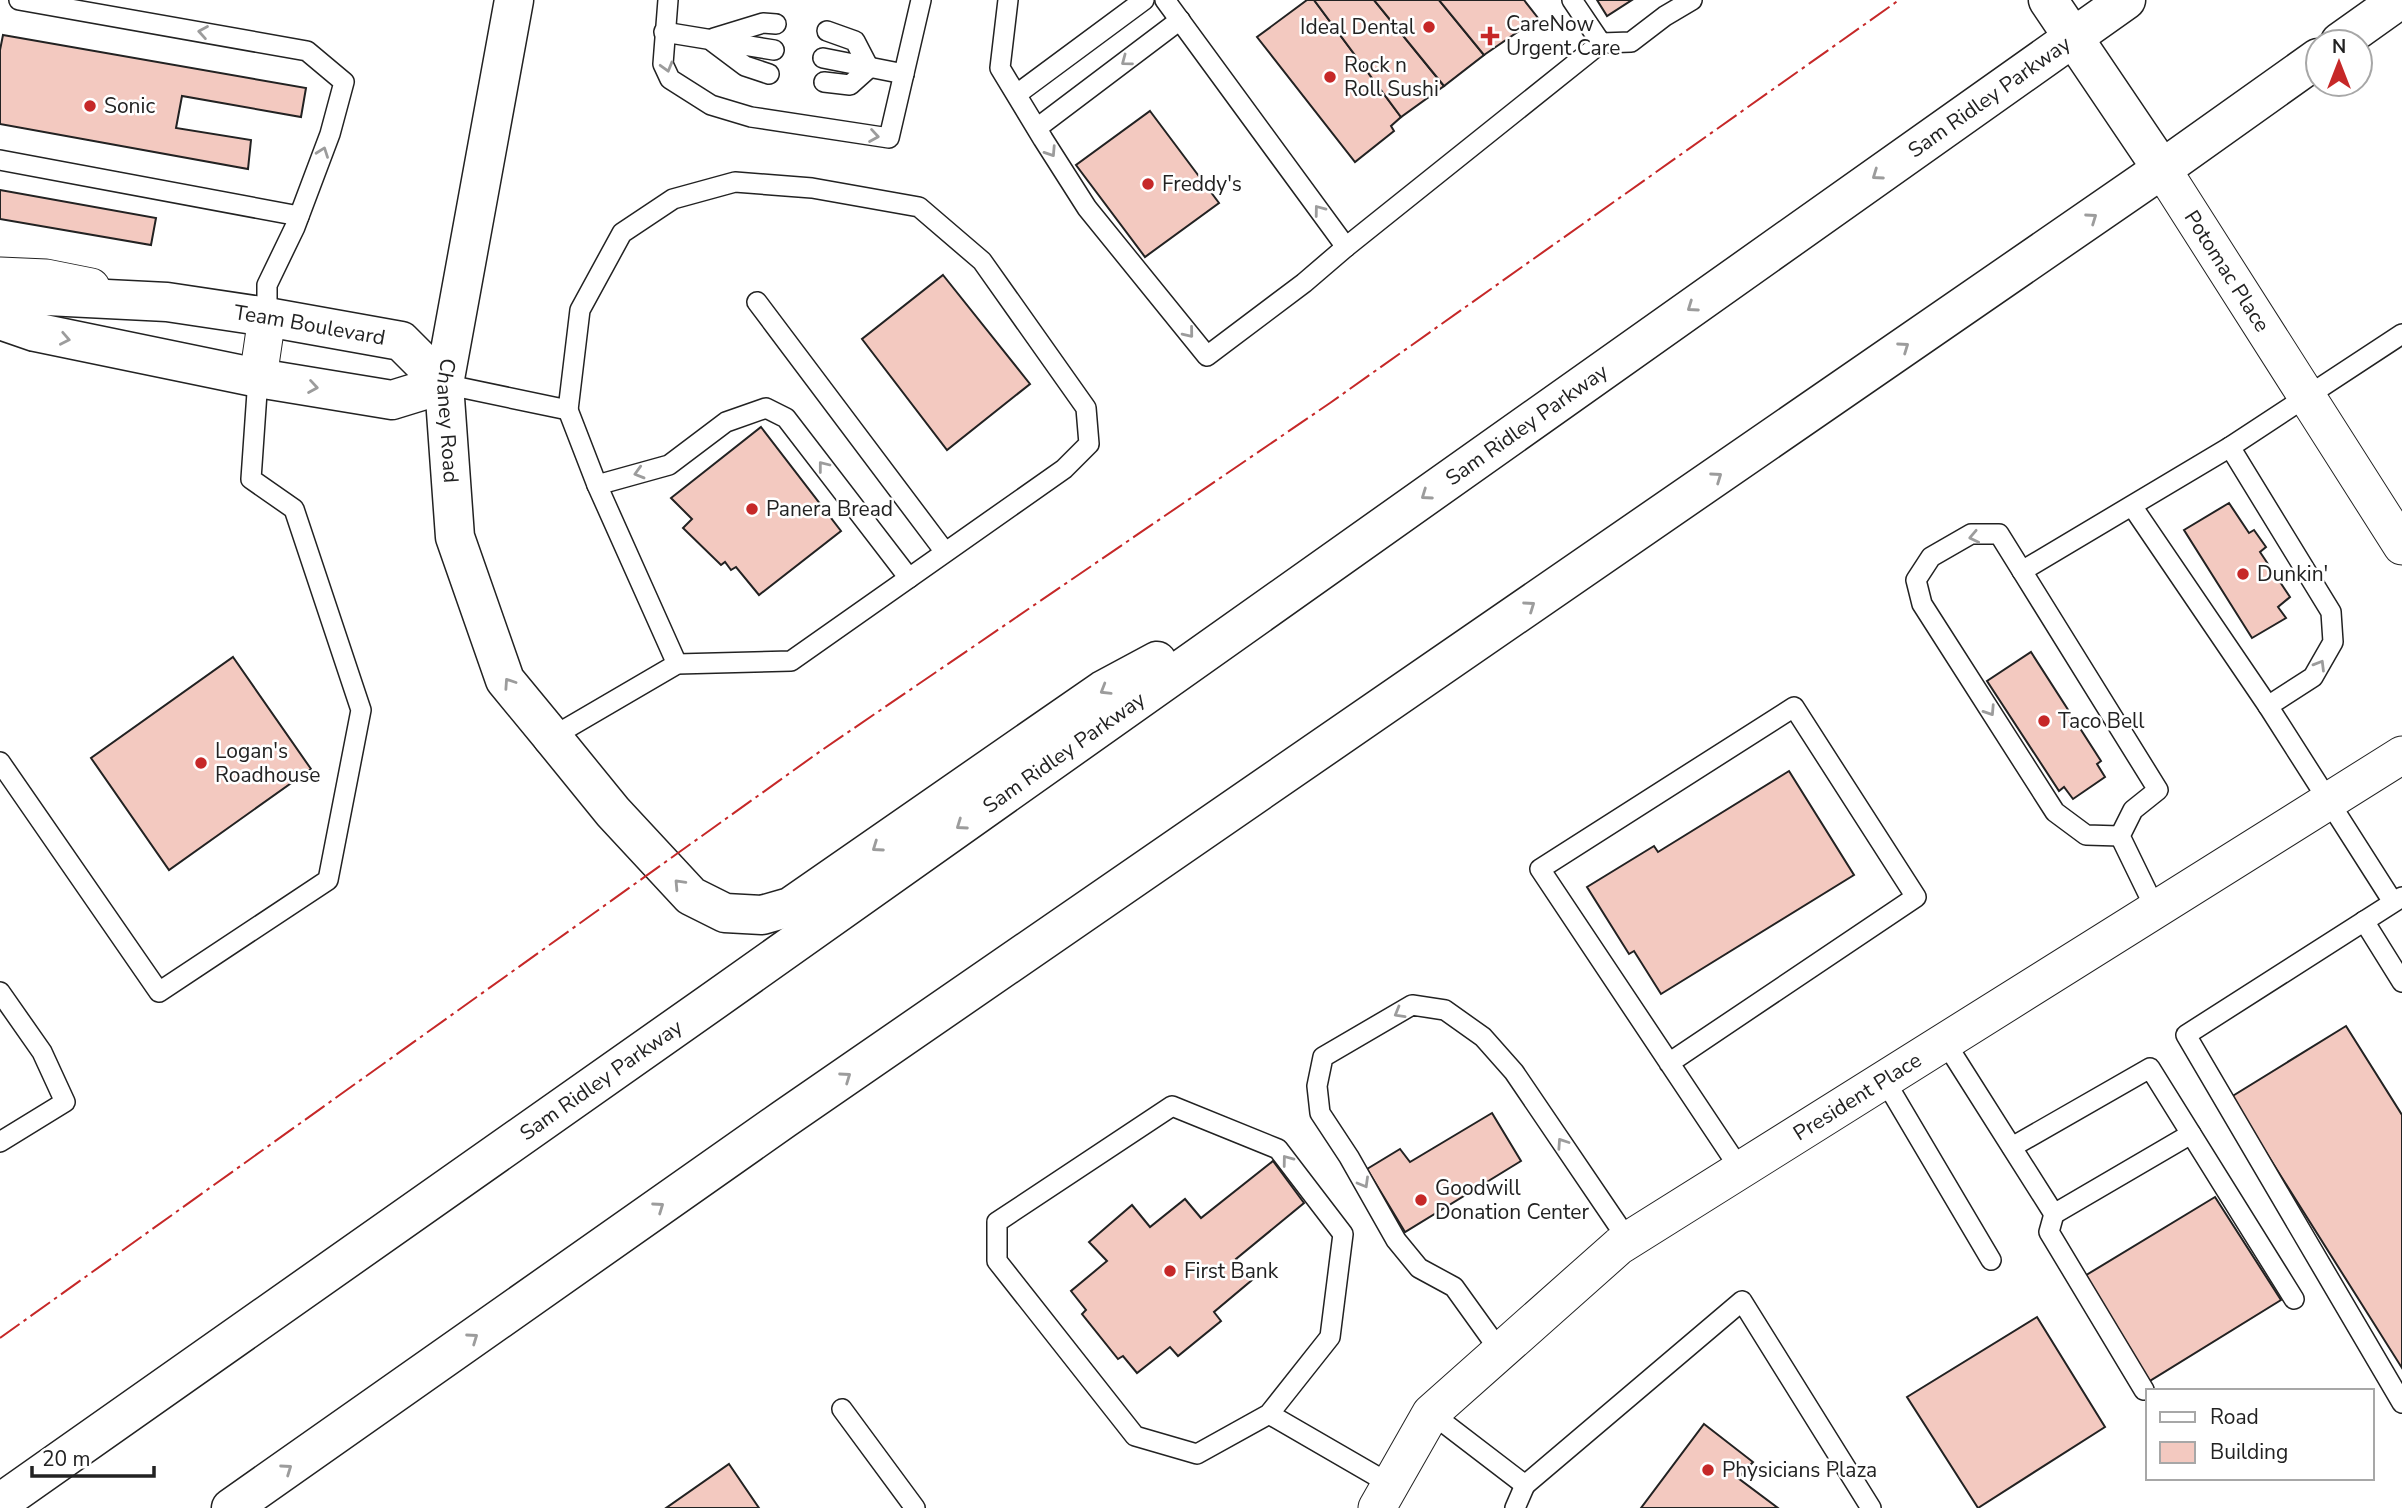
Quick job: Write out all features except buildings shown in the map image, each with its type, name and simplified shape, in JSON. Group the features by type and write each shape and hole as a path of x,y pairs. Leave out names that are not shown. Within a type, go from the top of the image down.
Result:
{"main road":[{"name":"Chaney Road","path":"514,0 444,384 454,537 505,680 613,812 691,896 725,913 762,915 790,907 1103,690 1315,574"},
{"name":"Potomac Place","path":"2048,0 2162,169"},
{"name":"Sam Ridley Parkway","path":"0,1503 2126,0"},
{"path":"2360,28 2399,0"},
{"path":"231,1508 796,1111 2162,169 2304,68"},
{"name":"Team Boulevard","path":"0,307 47,296 167,302 267,317 401,341 444,384"},
{"path":"0,320 35,332 258,377 392,400 444,384"}],"street":[{"name":"Potomac Place","path":"2162,169 2402,546"},
{"path":"0,276 46,278 167,302"},
{"path":"258,377 267,317"},
{"name":"President Place","path":"1383,1496 1431,1413 1628,1240 2402,755"}],"lane":[{"path":"19,0 307,51 344,82 330,134 299,216 267,285 267,317"},
{"path":"668,0 663,64 670,79 711,104 751,117 890,138 921,0"},
{"path":"1008,0 1000,68 1087,208 1207,356 1304,283 1601,43 1631,42 1665,16 1692,0"},
{"path":"1017,94 1144,0"},
{"path":"1166,0 1346,247"},
{"path":"1572,0 1601,43"},
{"path":"1653,0 1665,16"},
{"path":"1037,128 1180,20"},
{"path":"710,40 763,23 776,24"},
{"path":"664,32 774,50"},
{"path":"827,32 855,41 869,68"},
{"path":"710,40 745,66 769,74"},
{"path":"823,58 904,74"},
{"path":"824,82 849,85 869,68"},
{"path":"0,160 299,216"},
{"path":"552,737 677,664 791,661 1064,469 1089,444 1086,408 982,261 919,207 812,188 735,182 673,199 622,233 580,310 568,410 597,485 677,664"},
{"path":"757,302 946,552"},
{"path":"2022,571 2230,447 2402,334"},
{"path":"0,762 159,992 327,880 361,710 294,509 251,479 258,377"},
{"path":"444,384 568,410"},
{"path":"597,485 669,465 726,422 766,408 786,418 909,578"},
{"path":"2230,447 2331,612 2333,642 2313,677 2268,706"},
{"path":"2132,506 2398,900 2186,1035 2402,1403"},
{"path":"1971,534 1999,534 2158,790 2133,810 2120,836 2086,835 2055,812 1922,604 1916,580 1931,557 1971,534"},
{"path":"1670,1063 1916,897 1794,707 1540,869 1740,1169"},
{"path":"2120,836 2155,908"},
{"path":"2364,921 2402,982"},
{"path":"0,992 42,1052 65,1102 0,1142"},
{"path":"1500,1352 1454,1287 1419,1268 1396,1240 1349,1157 1320,1113 1317,1086 1323,1057 1412,1005 1445,1010 1483,1038 1514,1072 1628,1240"},
{"path":"1945,1042 2054,1214"},
{"path":"2012,1147 2150,1068 2294,1299"},
{"path":"1884,1079 1991,1260"},
{"path":"1172,1106 1278,1149 1343,1234 1330,1337 1269,1413 1197,1454 1135,1436 996,1261 996,1222 1172,1106"},
{"path":"2144,1390 2049,1232 2054,1214 2191,1134"},
{"path":"1515,1508 1525,1485 1742,1301 1871,1508"},
{"path":"842,1409 915,1508"},
{"path":"1269,1413 1383,1496"},
{"path":"1431,1413 1525,1485"}],"power":[{"path":"0,1338 822,750 1330,403 1899,0"}],"place":[{"name":"Ideal Dental","path":"1429,27"},
{"name":"CareNow Urgent Care","path":"1490,36"},
{"name":"Rock n Roll Sushi","path":"1330,77"},
{"name":"Sonic","path":"90,106"},
{"name":"Freddy's","path":"1148,184"},
{"name":"Panera Bread","path":"752,509"},
{"name":"Dunkin'","path":"2243,574"},
{"name":"Taco Bell","path":"2044,721"},
{"name":"Logan's Roadhouse","path":"201,763"},
{"name":"Goodwill Donation Center","path":"1421,1200"},
{"name":"First Bank","path":"1170,1271"},
{"name":"Physicians Plaza","path":"1708,1470"}]}
